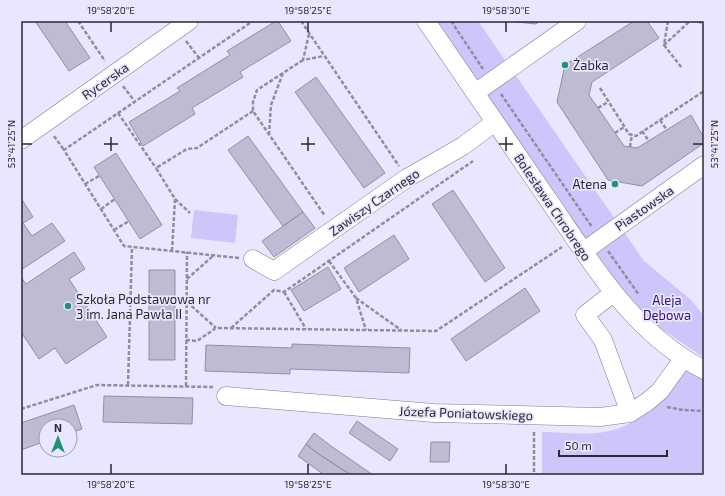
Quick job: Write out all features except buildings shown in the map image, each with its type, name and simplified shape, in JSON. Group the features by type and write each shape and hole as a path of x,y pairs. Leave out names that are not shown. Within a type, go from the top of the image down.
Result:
{"street":[{"name":"Bolesława Chrobrego","path":"426,21 613,293 652,334 684,359 704,370"},
{"path":"475,93 577,21"},
{"name":"Rycerska","path":"21,140 183,25"},
{"name":"Zawiszy Czarnego","path":"253,259 274,271 407,178 463,146 495,122"},
{"name":"Piastowska","path":"584,252 704,165"},
{"path":"613,293 585,315 602,340 630,413"},
{"name":"Józefa Poniatowskiego","path":"221,391 314,404 434,413 600,417 630,413 647,402 660,392 684,359"}],"path":[{"path":"78,21 114,74"},
{"path":"64,150 253,21"},
{"path":"301,21 407,178"},
{"path":"451,21 642,300"},
{"path":"668,21 664,45 682,68"},
{"path":"664,45 690,21"},
{"path":"698,21 704,25"},
{"path":"183,25 199,58"},
{"path":"302,60 309,34"},
{"path":"324,56 302,60 257,90 252,111 334,230"},
{"path":"269,136 271,105 284,73"},
{"path":"600,88 629,134 636,136 704,91"},
{"path":"598,108 608,102"},
{"path":"156,168 187,149 197,148 252,111"},
{"path":"118,113 156,168 175,199 190,213"},
{"path":"660,120 667,130"},
{"path":"615,133 624,126"},
{"path":"642,131 649,141"},
{"path":"630,147 632,134"},
{"path":"53,135 124,246 253,259"},
{"path":"231,328 274,290 284,292 473,160"},
{"path":"85,184 99,176"},
{"path":"101,209 115,199"},
{"path":"172,251 175,199"},
{"path":"114,230 129,221"},
{"path":"186,340 197,341 216,328 436,331 567,244"},
{"path":"128,385 132,247"},
{"path":"186,386 187,252"},
{"path":"187,280 214,255"},
{"path":"329,261 356,298 402,331"},
{"path":"284,292 306,329"},
{"path":"356,298 366,330"},
{"path":"187,301 216,328"},
{"path":"21,409 97,385 186,386 221,391"},
{"path":"647,402 683,410 704,411"},
{"path":"534,416 534,475"}],"green space":[{"name":"Aleja Dębowa","path":"431,21 478,21 644,261 690,299 704,316 704,358 650,321 612,278"},
{"path":"194,210 238,215 235,243 191,238"},
{"path":"688,365 704,373 704,475 542,475 542,432 590,434 612,431 626,426 650,410 670,389"}],"place":[{"name":"Żabka","path":"565,65"},
{"name":"Atena","path":"615,184"},
{"name":"Szkoła Podstawowa nr 3 im. Jana Pawła II","path":"68,306"}]}
